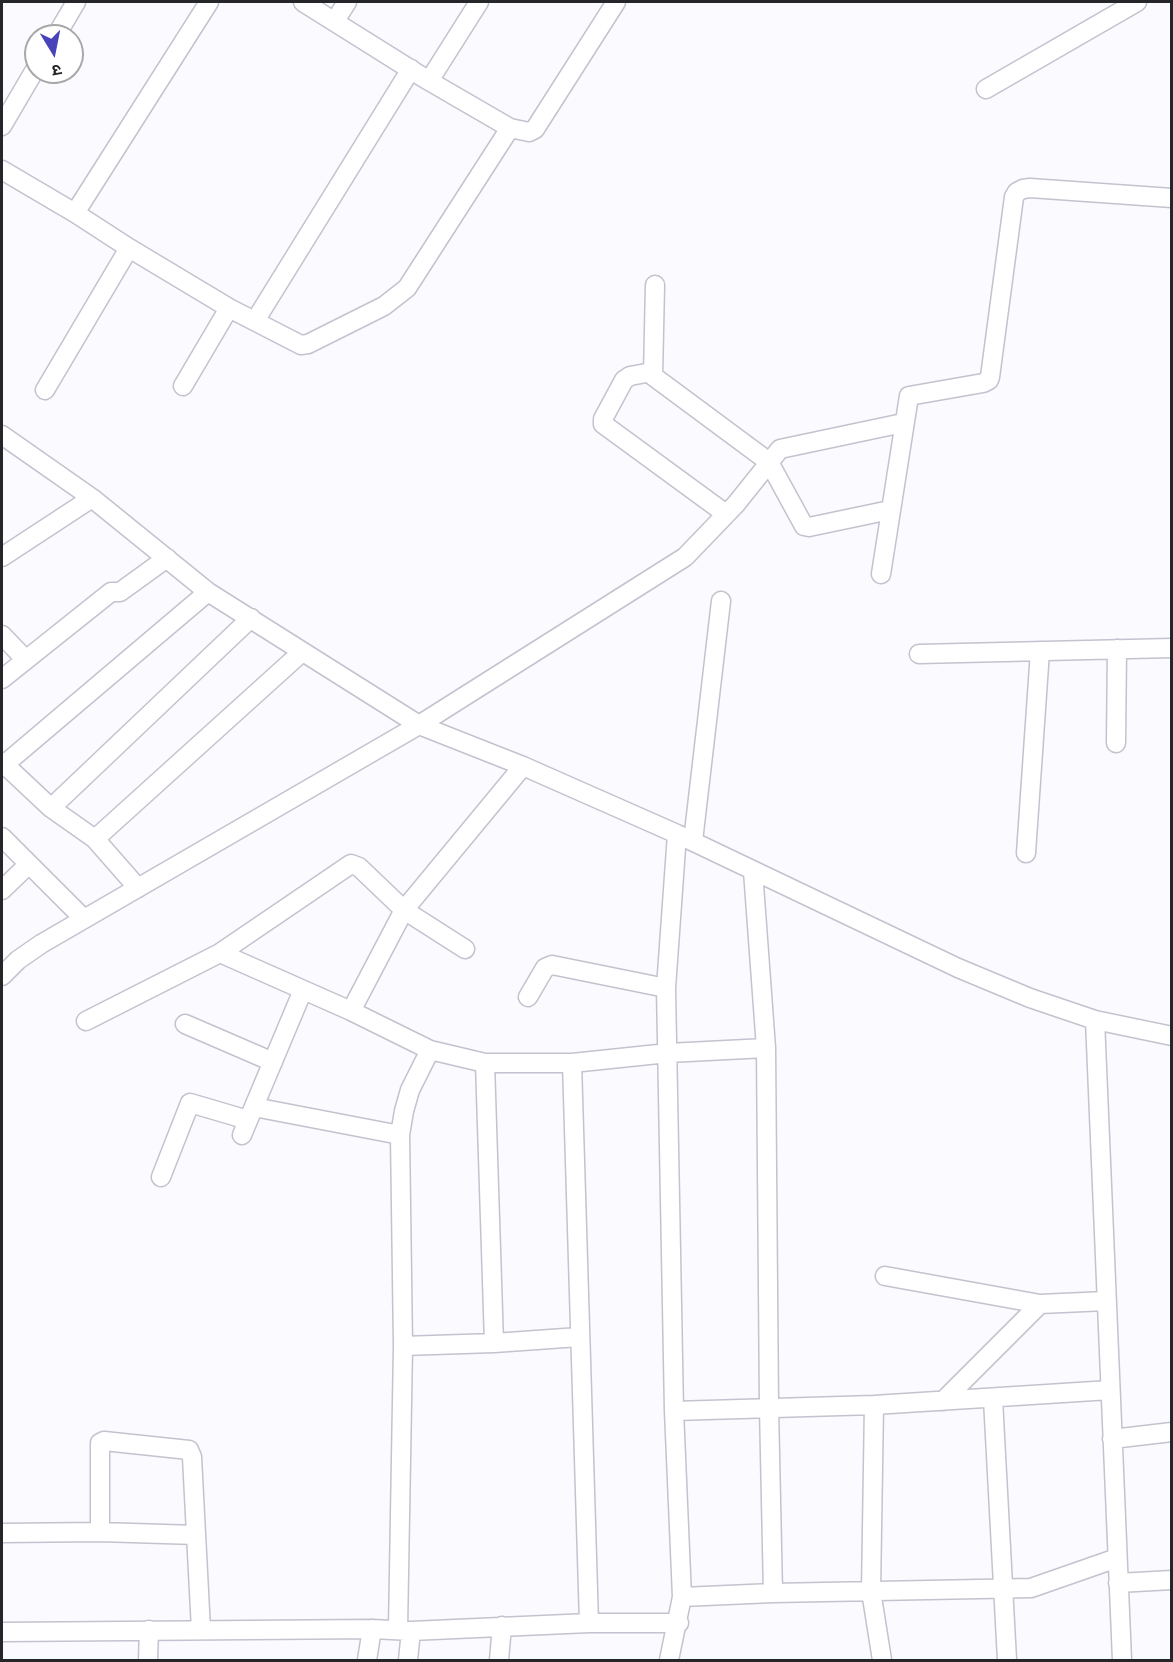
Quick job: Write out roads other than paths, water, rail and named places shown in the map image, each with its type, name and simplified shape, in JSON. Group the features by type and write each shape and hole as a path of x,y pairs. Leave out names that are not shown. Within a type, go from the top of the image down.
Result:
{"street":[{"path":"63,24 76,2"},
{"path":"75,213 209,2"},
{"path":"303,2 429,81 510,128 529,132 535,129 616,2"},
{"path":"335,21 347,2"},
{"path":"429,81 479,2"},
{"path":"986,89 1137,2"},
{"path":"255,321 411,69"},
{"path":"2,126 27,84"},
{"path":"2,170 229,308 296,344 308,344 392,301 407,288 510,128"},
{"path":"881,574 908,397 989,381 1014,196 1017,192 1030,188 1172,198"},
{"path":"45,390 129,248"},
{"path":"655,285 652,372 656,380 769,462 802,524 806,527 890,510"},
{"path":"183,386 229,308"},
{"path":"652,372 630,376 624,380 603,419 603,424 726,514"},
{"path":"2,976 18,960 41,944 419,725 686,557 726,514 780,449 903,423"},
{"path":"2,435 92,498 208,592 419,725 523,766 685,837 958,968 1030,998 1095,1020 1172,1036"},
{"path":"2,557 92,498"},
{"path":"2,679 111,592 120,592 167,558"},
{"path":"138,888 95,839 51,808 3,764 208,592"},
{"path":"669,1660 679,1623 682,1597 674,1411 666,988 685,837 721,601"},
{"path":"51,808 251,618"},
{"path":"2,635 25,659"},
{"path":"919,654 1172,648"},
{"path":"1116,649 1116,743"},
{"path":"1026,853 1040,651"},
{"path":"95,839 302,652"},
{"path":"351,1011 404,910 523,766"},
{"path":"2,837 84,919"},
{"path":"2,890 29,864"},
{"path":"86,1021 220,953 351,864 359,867 404,910 465,949"},
{"path":"753,871 766,1048 773,1593"},
{"path":"220,953 351,1011 430,1050 485,1063 572,1063 669,1053 766,1048"},
{"path":"528,997 545,968 552,965 666,988"},
{"path":"248,1121 303,990"},
{"path":"1095,1020 1122,1660"},
{"path":"185,1024 273,1062"},
{"path":"408,1660 404,1630 400,1135 410,1090 430,1050"},
{"path":"485,1063 494,1343"},
{"path":"572,1063 589,1623"},
{"path":"161,1177 190,1103 248,1121 400,1135"},
{"path":"885,1276 1040,1304 1106,1301"},
{"path":"943,1401 1040,1304"},
{"path":"403,1346 579,1337"},
{"path":"674,1411 874,1405 1110,1390"},
{"path":"993,1399 1007,1660"},
{"path":"874,1405 872,1591 882,1660"},
{"path":"1112,1439 1172,1431"},
{"path":"100,1532 99,1446 104,1441 189,1450 192,1457 201,1630"},
{"path":"2,1533 100,1532 196,1535"},
{"path":"682,1597 1004,1589 1041,1586 1117,1558"},
{"path":"1118,1583 1172,1580"},
{"path":"2,1632 404,1630 589,1623 679,1623"},
{"path":"498,1660 502,1626"},
{"path":"367,1660 372,1629"},
{"path":"148,1660 149,1630"}]}
